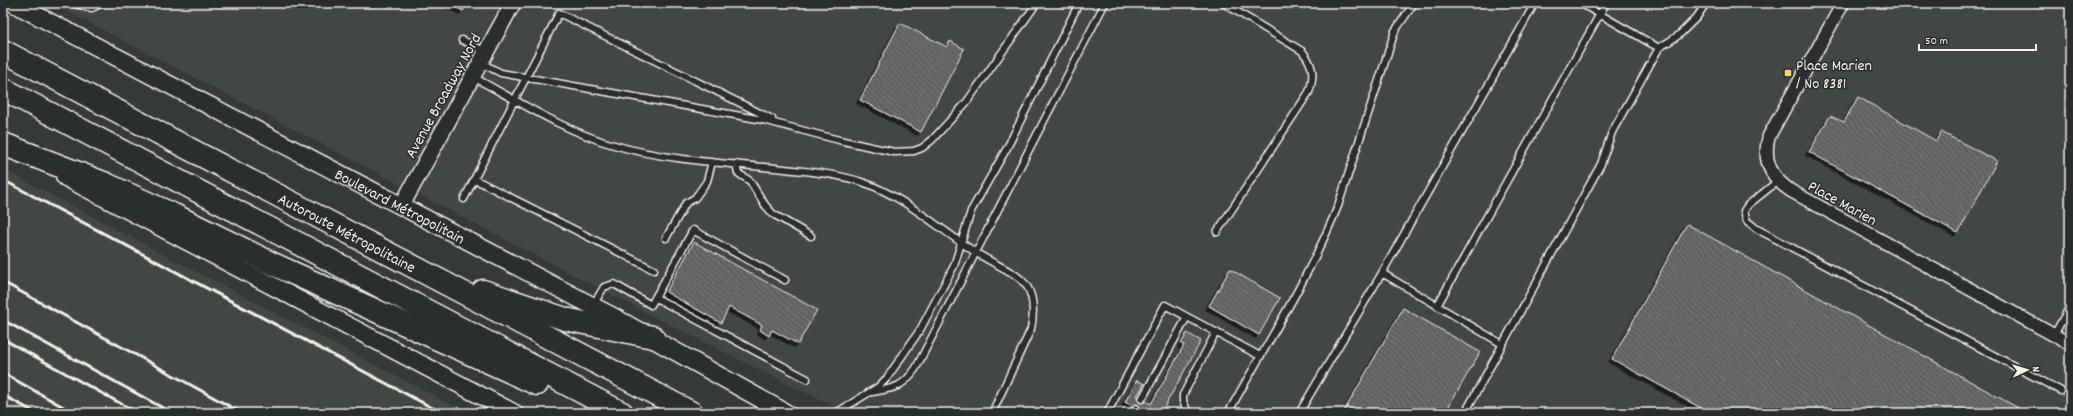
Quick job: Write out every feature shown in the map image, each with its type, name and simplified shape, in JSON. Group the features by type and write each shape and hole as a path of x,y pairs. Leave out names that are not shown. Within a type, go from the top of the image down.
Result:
{"highway":[{"name":"Autoroute Métropolitaine","path":"3,51 692,413"},
{"name":"Autoroute Métropolitaine","path":"3,89 622,413"},
{"path":"3,144 106,184 174,215 273,264 601,413"},
{"path":"421,270 565,318 653,337"}],"main road":[{"name":"Boulevard Métropolitain","path":"13,3 653,337 786,413"},
{"path":"3,144 514,413"}],"street":[{"name":"Avenue Broadway Nord","path":"402,205 513,3"},
{"name":"Place Marien","path":"1843,3 1770,136 1767,147 1769,169 1790,191 2070,344"}],"lane":[{"path":"71,3 92,8 103,3"},
{"path":"462,40 501,73 526,76 763,120 839,140 894,152 914,151 922,148 932,140 966,103 1037,3"},
{"path":"836,413 887,378 920,330 954,266 971,211 1006,148 1079,3"},
{"path":"866,393 896,388 908,379 976,253 1105,3"},
{"path":"1218,232 1309,92 1313,72 1310,60 1302,51 1223,3"},
{"path":"1228,413 1310,267 1328,231 1338,206 1395,31 1414,3"},
{"path":"1299,413 1382,273 1535,3"},
{"path":"1580,3 1659,48"},
{"path":"1438,306 1606,3"},
{"path":"1465,413 1601,164 1612,132 1659,48 1679,35 1697,17 1706,3"},
{"path":"464,199 559,13 784,125"},
{"path":"473,77 591,138 615,146 712,162 816,172 862,182 877,188 911,207 976,253 1023,279 1030,289 1033,303 1034,314 1031,329 992,413"},
{"path":"666,238 686,203 695,198 707,181 712,162"},
{"path":"736,164 738,173 750,181 765,205 773,214 811,236"},
{"path":"474,179 654,270"},
{"path":"1778,180 1748,205 1744,211 1747,221 1757,229 2061,391"},
{"path":"593,306 601,290 609,284 614,284 652,305 693,230 785,280"},
{"path":"1382,273 1502,344"},
{"path":"656,298 807,379"},
{"path":"1106,413 1164,305 1260,356"},
{"path":"2054,335 2070,306"},
{"path":"1142,398 1187,317"},
{"path":"1188,413 1183,401 1183,395 1216,332"}],"shaded area":[{"path":"51,3 2070,3 2070,413 846,413 662,321"},
{"path":"3,169 180,263 467,413 3,413"}],"building":[{"path":"448,3 467,3 463,11"},
{"path":"900,23 947,47 950,41 964,49 921,132 860,100"},
{"path":"1858,97 1936,141 1941,132 1997,161 1958,233 1809,152 1830,116 1844,122"},
{"path":"1687,224 2027,413 1710,413 1612,359"},
{"path":"694,242 817,310 798,344 772,330 769,336 760,330 762,325 729,307 721,323 666,292"},
{"path":"1230,269 1280,298 1259,335 1209,306"},
{"path":"1403,308 1480,352 1445,413 1343,413"},
{"path":"1187,333 1201,341 1161,413 1139,413 1141,411 1125,402 1137,380 1144,384 1137,396 1151,404 1184,345 1181,344"}],"railway":[{"path":"3,180 442,413"},
{"path":"3,282 242,413"},
{"path":"3,320 172,413"},
{"path":"3,339 138,413"},
{"path":"3,373 74,413"},
{"path":"3,395 36,413"}],"place":[{"name":"Place Marien / No 8381","path":"1788,73"}]}
